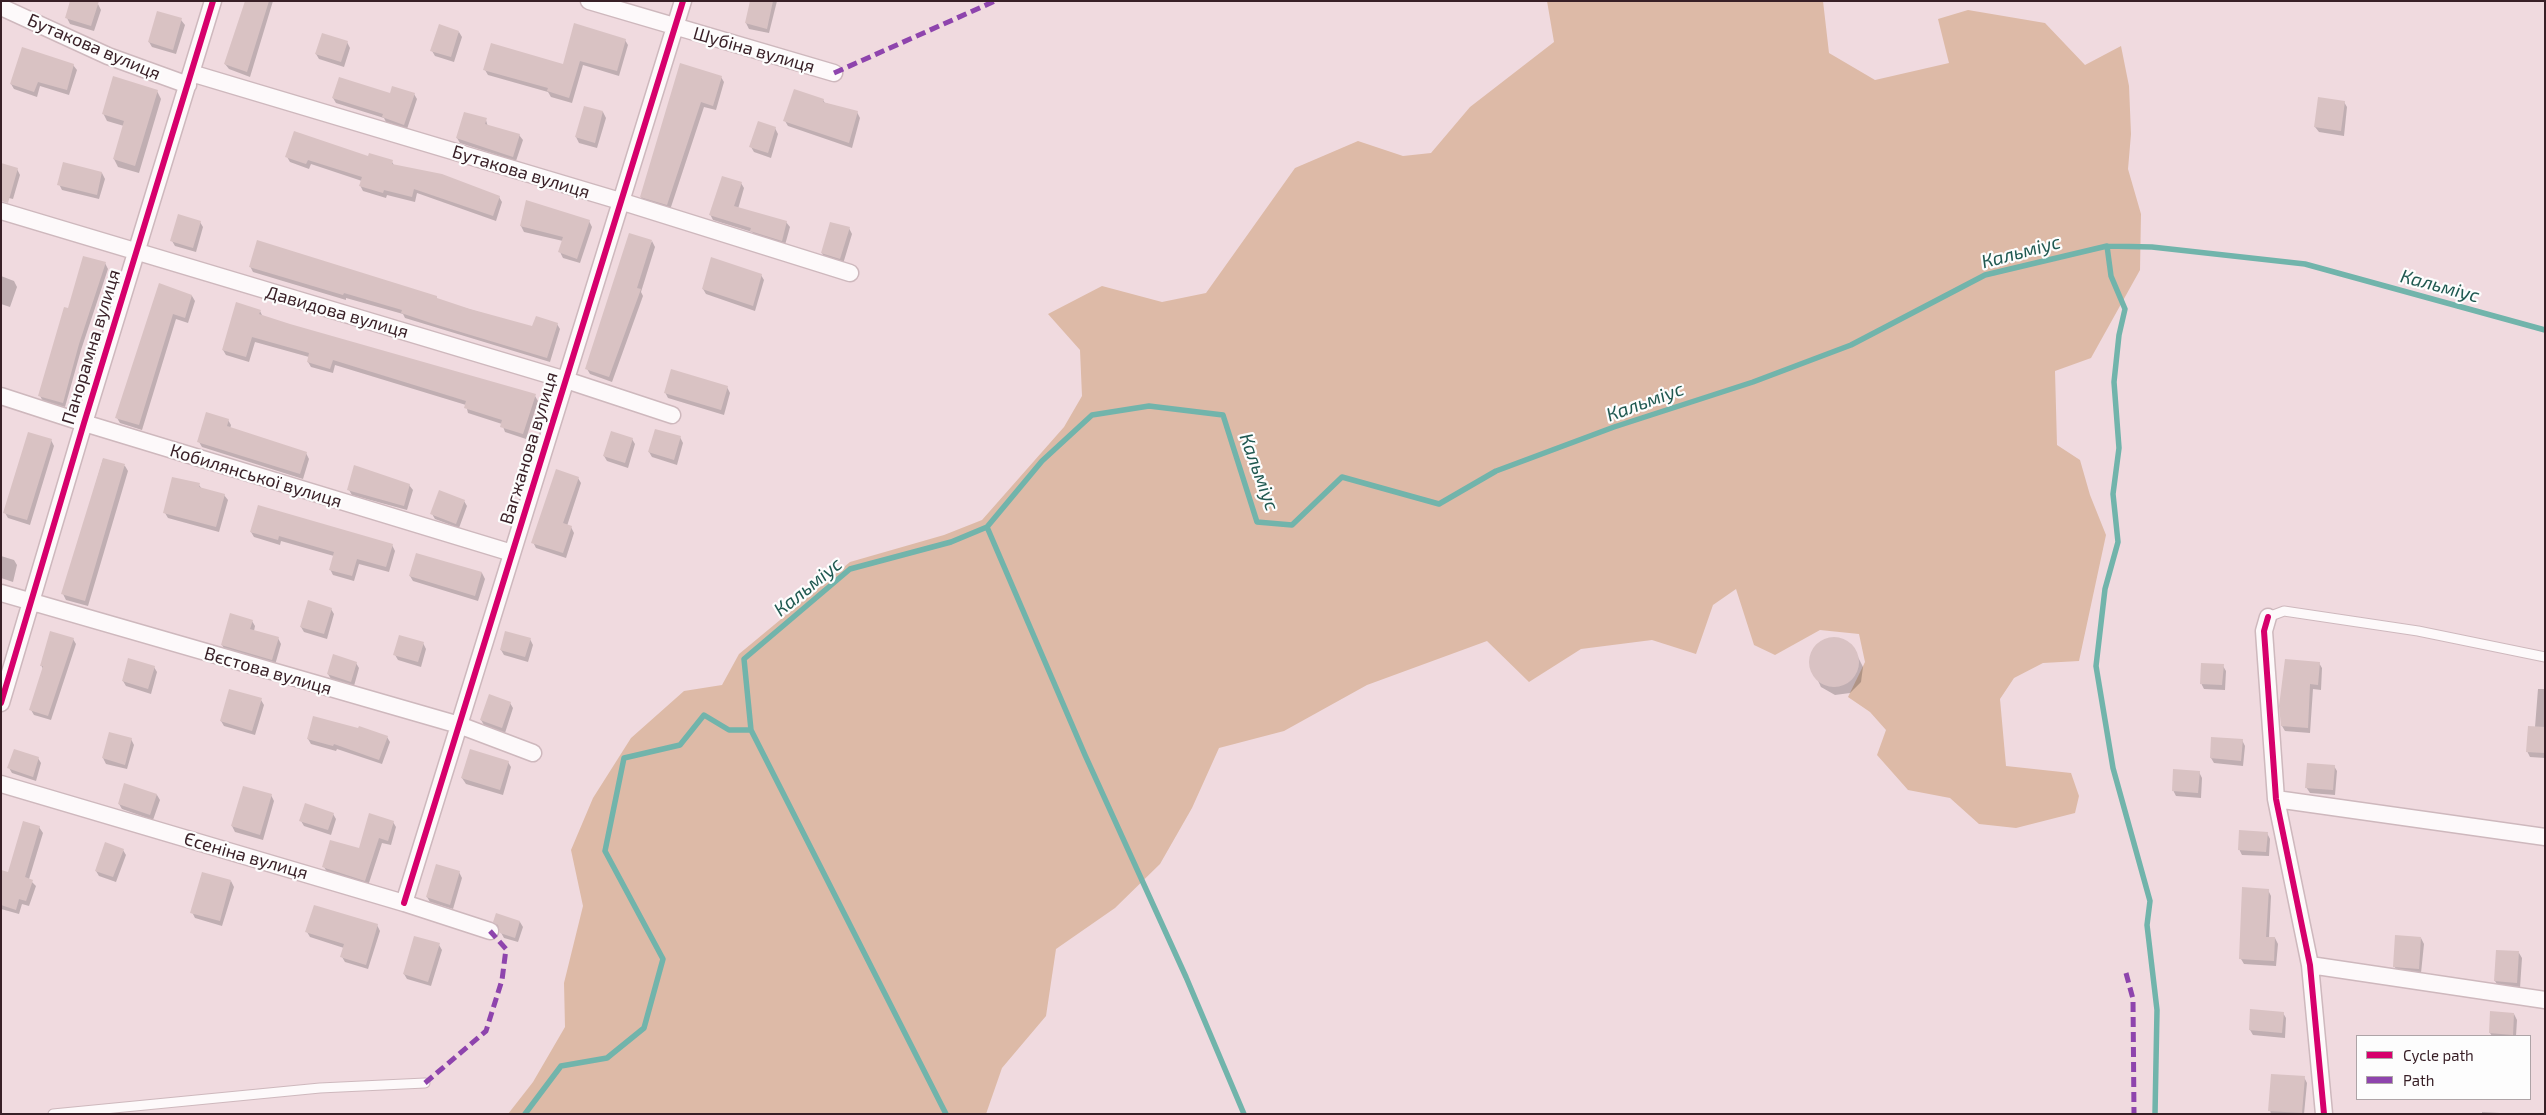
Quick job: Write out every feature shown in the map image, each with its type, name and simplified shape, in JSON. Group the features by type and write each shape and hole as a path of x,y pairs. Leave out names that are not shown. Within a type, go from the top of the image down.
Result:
{"street":[{"name":"Панорамна вулиця","path":"1,703 213,1"},
{"name":"Шубіна вулиця","path":"589,1 834,73"},
{"name":"Вагжанова вулиця","path":"404,903 683,1"},
{"name":"Бутакова вулиця","path":"1,7 108,56 620,201 850,273"},
{"name":"Давидова вулиця","path":"1,211 566,380 672,415"},
{"name":"Кобилянської вулиця","path":"1,396 512,553"},
{"name":"Вєстова вулиця","path":"1,593 459,725 533,753"},
{"path":"2268,617 2264,631 2276,799 2310,964 2324,1114"},
{"name":"Єсеніна вулиця","path":"1,784 404,903 490,931"},
{"path":"2276,799 2545,837"},
{"path":"2310,964 2545,1000"}],"lane":[{"path":"2268,617 2284,610 2418,631 2545,657"},
{"path":"53,1114 320,1088 424,1083"}],"shaded area":[{"path":"1547,1 1823,1 1829,53 1875,80 1949,63 1938,19 1968,10 2045,23 2085,65 2121,46 2129,86 2131,134 2128,169 2141,214 2140,270 2091,358 2055,371 2057,445 2080,460 2090,495 2106,535 2079,661 2043,663 2014,678 2000,699 2006,766 2071,773 2079,796 2075,813 2016,828 1979,824 1950,798 1908,790 1877,755 1886,730 1870,712 1848,697 1865,662 1859,634 1820,630 1775,655 1754,645 1736,589 1713,605 1696,654 1652,640 1581,649 1529,682 1487,641 1367,685 1284,731 1219,748 1192,808 1160,864 1115,908 1056,949 1046,1016 1002,1068 986,1114 508,1114 533,1082 565,1027 564,983 583,906 571,850 593,798 631,738 684,691 722,685 739,654 850,562 944,535 982,520 1064,427 1082,396 1080,350 1048,314 1102,286 1162,302 1206,293 1295,168 1358,141 1403,156 1431,153 1470,107 1554,42"}],"building":[{"path":"70,1 99,1 91,26 65,18"},
{"path":"245,1 269,1 247,72 224,64"},
{"path":"750,1 773,1 767,29 745,23"},
{"path":"157,11 182,18 173,50 148,42"},
{"path":"574,23 626,39 617,71 580,61 569,98 547,91 548,88 483,70 491,43 563,64"},
{"path":"439,24 459,31 451,57 430,51"},
{"path":"322,33 348,41 341,62 315,54"},
{"path":"22,47 74,64 67,90 38,82 34,92 10,84"},
{"path":"680,63 722,76 713,106 701,102 667,205 640,197"},
{"path":"113,76 158,90 135,166 113,159 124,121 102,114"},
{"path":"339,77 390,93 392,86 415,93 404,125 382,117 383,114 332,98"},
{"path":"794,89 824,99 823,102 858,111 849,143 783,121"},
{"path":"2318,97 2345,101 2341,131 2314,127"},
{"path":"584,106 603,111 595,143 575,137"},
{"path":"464,112 487,118 485,124 520,134 513,157 456,138"},
{"path":"758,121 776,127 768,153 749,147"},
{"path":"294,131 368,156 369,153 393,160 392,164 442,174 500,196 493,216 414,189 412,197 384,190 383,193 359,186 362,177 308,160 306,164 285,157"},
{"path":"63,162 102,172 97,195 57,185"},
{"path":"1,163 18,168 8,203 1,201"},
{"path":"722,176 742,182 734,206 787,221 782,241 750,231 751,228 709,215"},
{"path":"526,200 590,220 577,259 558,252 563,237 520,226"},
{"path":"178,214 201,221 193,248 170,241"},
{"path":"830,222 850,227 840,259 821,253"},
{"path":"629,233 652,240 637,288 641,289 609,377 585,369"},
{"path":"257,240 437,296 437,298 470,309 532,326 536,316 558,323 547,358 434,324 401,313 402,310 344,293 343,295 249,267"},
{"path":"83,256 106,262 79,344 63,403 38,396 64,307 68,308"},
{"path":"711,257 762,274 753,306 702,289"},
{"path":"159,283 192,295 185,318 173,314 139,425 115,418"},
{"path":"236,302 261,310 259,314 290,324 536,394 523,434 500,427 502,420 464,408 466,401 333,360 330,369 307,362 309,353 252,337 246,357 222,350"},
{"path":"671,369 728,386 721,410 664,393"},
{"path":"206,412 229,419 227,426 307,452 300,474 197,442"},
{"path":"655,429 681,436 674,460 648,452"},
{"path":"611,431 633,438 625,463 603,456"},
{"path":"28,432 52,439 27,520 3,513"},
{"path":"103,458 125,464 85,601 61,594"},
{"path":"354,465 410,484 404,506 347,490"},
{"path":"556,469 579,477 563,523 572,526 563,553 531,543"},
{"path":"172,477 200,483 199,487 225,494 216,527 163,513"},
{"path":"439,490 465,500 456,524 430,514"},
{"path":"258,505 393,544 386,567 357,559 352,576 329,570 334,552 279,536 278,540 250,532"},
{"path":"416,553 482,572 475,596 409,576"},
{"path":"308,600 332,608 324,634 300,627"},
{"path":"230,613 253,620 250,629 279,637 272,660 221,645"},
{"path":"50,631 74,638 48,716 29,710 43,666 40,666"},
{"path":"505,631 531,638 525,657 500,650"},
{"path":"399,635 424,642 418,662 393,655"},
{"path":"1829,637 1839,637 1852,644 1859,657 1859,667 1852,680 1839,687 1829,687 1820,683 1813,676 1809,667 1809,657 1813,648 1820,641"},
{"path":"333,654 357,662 351,682 327,674"},
{"path":"128,658 155,666 148,689 122,681"},
{"path":"2285,659 2320,662 2318,685 2310,684 2308,728 2281,726 2279,706"},
{"path":"2201,663 2224,664 2222,685 2200,684"},
{"path":"229,689 262,698 252,731 220,721"},
{"path":"489,694 511,702 502,728 480,720"},
{"path":"313,716 358,728 359,726 388,736 379,760 334,744 333,746 307,739"},
{"path":"2528,726 2545,727 2545,753 2526,752"},
{"path":"109,732 132,738 125,765 102,758"},
{"path":"2211,737 2243,739 2241,761 2210,758"},
{"path":"14,749 39,757 33,777 7,768"},
{"path":"470,749 509,761 500,790 461,778"},
{"path":"2307,763 2335,765 2333,790 2305,788"},
{"path":"2173,769 2200,771 2198,793 2172,791"},
{"path":"124,783 157,794 150,815 118,804"},
{"path":"243,786 272,794 260,835 231,826"},
{"path":"305,803 334,813 328,830 299,821"},
{"path":"369,813 394,821 388,841 379,838 365,881 322,867 330,840 359,848"},
{"path":"23,821 40,826 25,877 33,880 26,901 19,899 16,910 1,905 1,870 8,872"},
{"path":"2239,830 2268,832 2266,852 2238,850"},
{"path":"105,842 124,849 113,877 95,871"},
{"path":"436,864 460,871 450,905 426,897"},
{"path":"202,872 231,880 220,921 190,913"},
{"path":"2242,887 2269,889 2266,937 2275,937 2274,961 2239,959"},
{"path":"314,905 378,924 366,965 340,957 344,944 305,932"},
{"path":"496,913 520,921 515,938 500,933 498,925 493,922"},
{"path":"2395,935 2421,937 2419,969 2393,967"},
{"path":"414,936 440,943 428,982 403,974"},
{"path":"2496,950 2519,951 2517,983 2494,981"},
{"path":"2250,1009 2284,1012 2282,1033 2249,1030"},
{"path":"2490,1011 2514,1013 2513,1035 2489,1033"},
{"path":"2271,1074 2305,1076 2302,1113 2268,1111"}],"waterway":[{"path":"2107,246 2111,276 2125,309 2119,335 2114,382 2119,448 2113,494 2118,542 2105,589 2096,666 2113,768 2150,901 2147,925 2157,1010 2155,1114"},
{"name":"Кальміус","path":"525,1114 561,1066 607,1058 644,1028 663,959 605,851 624,758 680,745 704,715 729,730 751,730 744,659 850,569 951,542 987,527 1042,461 1092,415 1149,406 1223,415 1257,522 1292,525 1342,477 1439,504 1496,471 1614,427 1753,382 1851,345 1985,275 2107,246 2152,247 2305,264 2545,330"},
{"path":"987,527 1085,755 1186,977 1244,1114"},
{"path":"751,730 946,1114"}],"marked path":[{"path":"834,73 995,1"},
{"path":"425,1083 486,1031 502,980 506,949 490,931"},
{"path":"2126,973 2133,999 2134,1114"}],"cycle path":[{"path":"1,703 213,1"},
{"path":"404,903 683,1"},
{"path":"2268,617 2264,631 2276,799 2310,965 2324,1114"}]}
